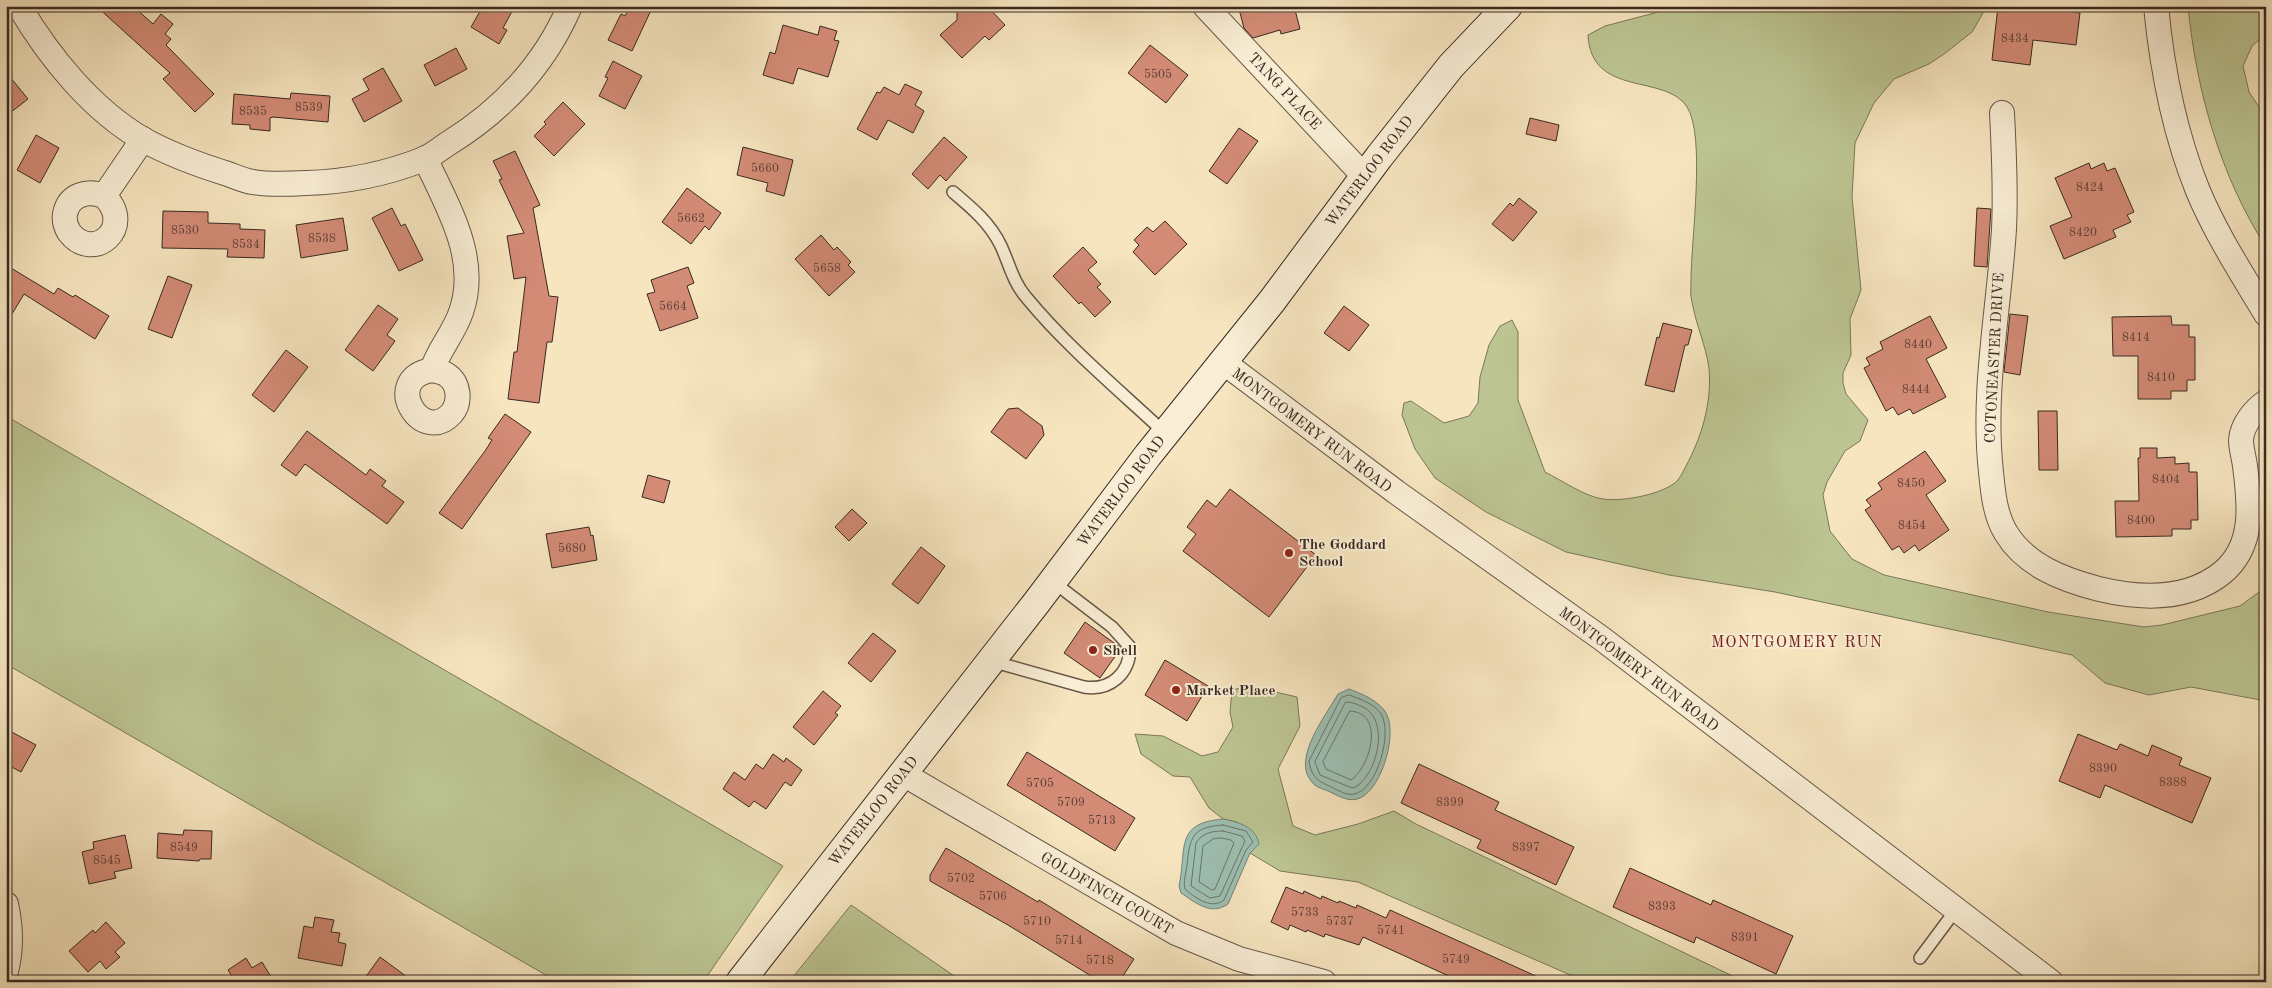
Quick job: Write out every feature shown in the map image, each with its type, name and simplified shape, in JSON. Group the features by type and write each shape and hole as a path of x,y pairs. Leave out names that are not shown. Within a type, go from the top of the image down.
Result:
{"main road":[{"name":"WATERLOO ROAD","path":"740,982 991,661 1165,433 1272,301 1364,176 1451,66 1508,6"}],"street":[{"path":"19,6 48,52 106,112 143,139 202,167 252,182 333,182 377,174 425,158 467,132 522,82 549,48 570,6"},
{"name":"TANG PLACE","path":"1205,6 1364,176"},
{"path":"2156,6 2160,50 2183,151 2198,192 2220,238 2266,314"},
{"name":"COTONEASTER DRIVE","path":"2002,113 2005,191 2004,231 1997,292 1988,417 1993,492 1998,516 2007,535 2031,559 2057,577 2084,585 2117,593 2143,596 2167,595 2200,587 2223,572 2242,548 2249,513 2241,440 2246,425 2256,409 2266,402"},
{"path":"104,196 143,139"},
{"path":"425,158 461,239 467,275 461,311 454,329 438,354 432,370"},
{"name":"MONTGOMERY RUN ROAD","path":"1222,362 1396,492 1601,638 2051,982"},
{"name":"GOLDFINCH COURT","path":"903,774 1176,933 1238,959 1324,982"},
{"path":"6,904 10,925 11,953 6,971"}],"lane":[{"path":"953,192 984,219 1001,246 1007,265 1024,295 1067,342 1165,433"},
{"path":"991,661 1096,689 1117,680 1130,660 1130,647 1112,627 1052,581"},
{"path":"1920,958 1956,910"}],"green space":[{"path":"1681,6 1987,6 1972,32 1944,54 1929,64 1894,79 1874,103 1855,143 1852,197 1861,290 1850,319 1851,355 1843,373 1843,383 1846,394 1868,420 1860,441 1845,451 1827,482 1823,495 1830,531 1852,559 1884,575 2048,612 2144,627 2162,625 2240,606 2266,587 2266,701 2191,687 2149,695 2105,683 2072,655 1775,592 1669,575 1566,552 1486,512 1435,478 1415,449 1402,415 1404,403 1411,401 1444,423 1469,416 1478,403 1480,377 1489,345 1500,326 1512,320 1518,332 1518,400 1545,472 1596,498 1611,500 1632,498 1654,493 1672,485 1678,480 1692,455 1705,419 1710,381 1708,360 1691,299 1697,164 1693,121 1687,107 1677,97 1663,90 1615,77 1602,68 1592,55 1588,35 1605,26"},
{"path":"2188,6 2266,6 2266,34 2252,46 2243,66 2249,92 2266,117 2266,247 2236,191 2213,131 2197,69"},
{"path":"6,416 783,866 703,982 558,982 6,664"},
{"path":"1249,686 1297,697 1300,726 1278,769 1293,826 1315,835 1358,824 1394,811 1416,824 1745,982 1586,982 1358,882 1280,871 1250,853 1259,844 1237,822 1223,819 1209,808 1190,777 1173,776 1141,754 1135,734 1163,736 1202,756 1218,752 1233,727 1230,712 1232,690"},
{"path":"851,905 963,982 789,982"}],"water":[{"path":"1349,689 1368,697 1384,710 1390,731 1386,758 1375,783 1360,798 1352,800 1340,797 1315,785 1307,773 1306,762 1308,750 1319,725 1338,694"},
{"path":"1223,819 1251,829 1259,844 1250,853 1228,904 1216,909 1198,904 1181,893 1179,886 1186,840 1190,832 1197,826 1207,822"}],"building":[{"path":"96,6 133,6 153,24 161,14 173,24 165,34 171,39 166,45 214,94 195,112 163,79 170,73"},
{"path":"483,6 515,6 503,28 507,30 499,44 471,27"},
{"path":"630,6 653,6 632,51 608,40 621,14 625,16"},
{"path":"971,6 987,6 1005,25 989,40 985,36 962,58 940,35 957,20 957,10 966,11"},
{"path":"1248,6 1294,6 1300,29 1281,34 1280,30 1253,38 1244,28 1239,9"},
{"path":"1998,6 2073,6 2072,12 2080,13 2076,45 2033,40 2030,65 1992,60"},
{"path":"783,25 818,35 820,26 837,31 834,40 839,41 828,77 798,68 793,84 763,75 770,52 775,54"},
{"path":"1150,45 1188,75 1166,103 1128,73"},
{"path":"456,48 467,69 435,86 424,65"},
{"path":"613,61 642,76 625,109 599,96 608,78 605,77"},
{"path":"383,68 402,101 364,122 352,99 369,90 363,79"},
{"path":"6,72 28,99 6,116"},
{"path":"905,84 922,92 915,105 924,111 913,133 888,120 877,140 857,129 877,92 880,93 884,87 899,95"},
{"path":"291,93 330,96 328,122 273,117 270,118 270,131 250,129 250,125 232,124 234,94 290,99"},
{"path":"563,102 585,124 554,156 534,136"},
{"path":"1530,118 1559,125 1556,141 1526,134"},
{"path":"1239,128 1258,141 1227,184 1209,171"},
{"path":"36,135 59,148 40,183 17,170"},
{"path":"944,137 967,157 946,181 940,175 928,189 912,174"},
{"path":"743,147 793,160 784,196 766,191 768,183 737,175"},
{"path":"515,151 540,205 533,208 549,296 558,297 552,342 547,342 539,403 508,399 514,352 517,352 526,277 514,279 507,236 524,233 499,180 502,179 493,161"},
{"path":"2089,163 2091,169 2104,163 2107,171 2115,168 2134,212 2127,215 2131,222 2113,230 2116,237 2064,259 2050,226 2072,217 2055,178"},
{"path":"687,188 721,213 709,230 705,226 691,244 662,222"},
{"path":"1519,198 1537,212 1513,241 1492,224 1510,203 1513,206"},
{"path":"392,208 401,226 405,224 423,260 399,271 372,218"},
{"path":"1977,208 1991,209 1987,267 1974,266"},
{"path":"163,211 208,212 208,223 240,224 240,229 265,230 264,258 227,257 228,249 162,248"},
{"path":"343,218 348,250 301,258 296,225"},
{"path":"1165,221 1187,244 1155,275 1133,252 1139,245 1134,240 1147,227 1153,232"},
{"path":"821,235 834,250 837,247 851,262 848,265 855,272 829,296 795,259"},
{"path":"1083,247 1097,262 1088,270 1101,284 1097,287 1111,302 1095,317 1081,302 1079,304 1053,276"},
{"path":"6,265 54,294 58,288 73,297 75,295 109,316 95,339 24,294 6,324"},
{"path":"688,267 694,283 687,286 698,318 660,331 647,294 655,292 651,280"},
{"path":"168,276 192,285 172,338 148,329"},
{"path":"378,305 398,319 387,335 395,341 373,371 345,350"},
{"path":"1344,306 1369,325 1349,351 1324,333"},
{"path":"2010,314 2028,316 2020,375 2004,372"},
{"path":"1930,316 1947,348 1926,359 1946,397 1913,414 1910,409 1898,415 1893,407 1886,411 1864,368 1870,365 1866,358 1883,349 1880,342"},
{"path":"2171,316 2172,325 2189,325 2189,337 2195,337 2195,380 2187,380 2187,391 2171,391 2171,399 2138,399 2138,356 2113,356 2112,317"},
{"path":"1663,323 1692,330 1688,345 1685,345 1674,392 1645,385 1657,337 1659,338"},
{"path":"286,350 308,367 274,412 252,395"},
{"path":"1018,408 1042,426 1044,435 1026,459 991,432 1008,409"},
{"path":"2038,411 2057,411 2058,470 2039,470"},
{"path":"505,414 531,432 462,529 439,513 485,451 492,440 488,438"},
{"path":"307,431 366,475 370,469 386,481 382,486 404,502 387,524 305,464 296,476 281,465"},
{"path":"2140,448 2157,448 2157,458 2175,457 2175,464 2189,463 2189,472 2197,472 2198,520 2191,520 2191,529 2172,529 2172,536 2116,537 2115,501 2139,501 2138,458 2140,458"},
{"path":"1925,451 1946,481 1926,495 1949,530 1919,551 1915,545 1904,553 1899,546 1892,550 1865,510 1871,506 1866,500 1882,489 1878,483"},
{"path":"648,475 670,481 664,503 642,497"},
{"name":"The Goddard School","path":"1230,489 1316,555 1269,617 1183,551 1196,534 1187,527 1207,500 1216,507"},
{"path":"852,509 867,523 849,541 835,527"},
{"path":"589,527 591,536 593,535 597,560 552,568 546,534"},
{"path":"921,547 945,566 918,604 892,584"},
{"name":"Shell","path":"1085,622 1121,648 1100,678 1064,653"},
{"path":"873,633 896,651 871,682 848,663"},
{"name":"Market Place","path":"1165,660 1208,686 1187,721 1145,695"},
{"path":"823,691 841,706 835,713 838,715 814,745 793,727"},
{"path":"6,729 36,745 21,772 6,764"},
{"path":"2078,734 2117,750 2120,744 2148,756 2152,745 2182,758 2179,765 2211,778 2192,823 2105,785 2100,798 2059,781"},
{"path":"1027,752 1135,818 1115,851 1007,785"},
{"path":"773,754 784,762 786,758 802,770 791,786 785,782 766,809 754,801 749,807 723,789 734,772 745,780 756,764 763,769"},
{"path":"1419,764 1499,802 1495,810 1574,847 1556,885 1477,848 1481,840 1401,803"},
{"path":"184,830 212,831 211,859 200,859 199,861 157,858 158,833 183,835"},
{"path":"125,835 132,868 114,872 116,878 89,884 82,852 94,849 93,842"},
{"path":"946,848 1038,902 1039,900 1134,959 1119,982 1101,982 1008,925 930,881 930,875"},
{"path":"1630,868 1711,905 1713,900 1793,936 1776,974 1696,937 1694,943 1613,907"},
{"path":"1286,887 1303,894 1304,891 1321,899 1322,896 1338,903 1339,901 1356,908 1357,905 1386,918 1390,910 1549,982 1462,982 1363,937 1359,945 1325,934 1324,937 1307,930 1306,932 1290,925 1288,930 1271,922"},
{"path":"315,917 334,920 331,932 340,933 338,942 346,944 342,966 298,958 304,926 313,928"},
{"path":"106,922 125,943 115,952 120,957 106,969 100,961 88,972 69,951 93,930 95,933"},
{"path":"380,957 414,982 362,982"},
{"path":"246,958 252,968 262,962 274,982 230,982 234,980 228,970"}],"place":[{"name":"The Goddard School","path":"1289,553"},
{"name":"Shell","path":"1093,650"},
{"name":"Market Place","path":"1176,690"}],"district":[{"name":"MONTGOMERY RUN","path":"1797,641"}]}
